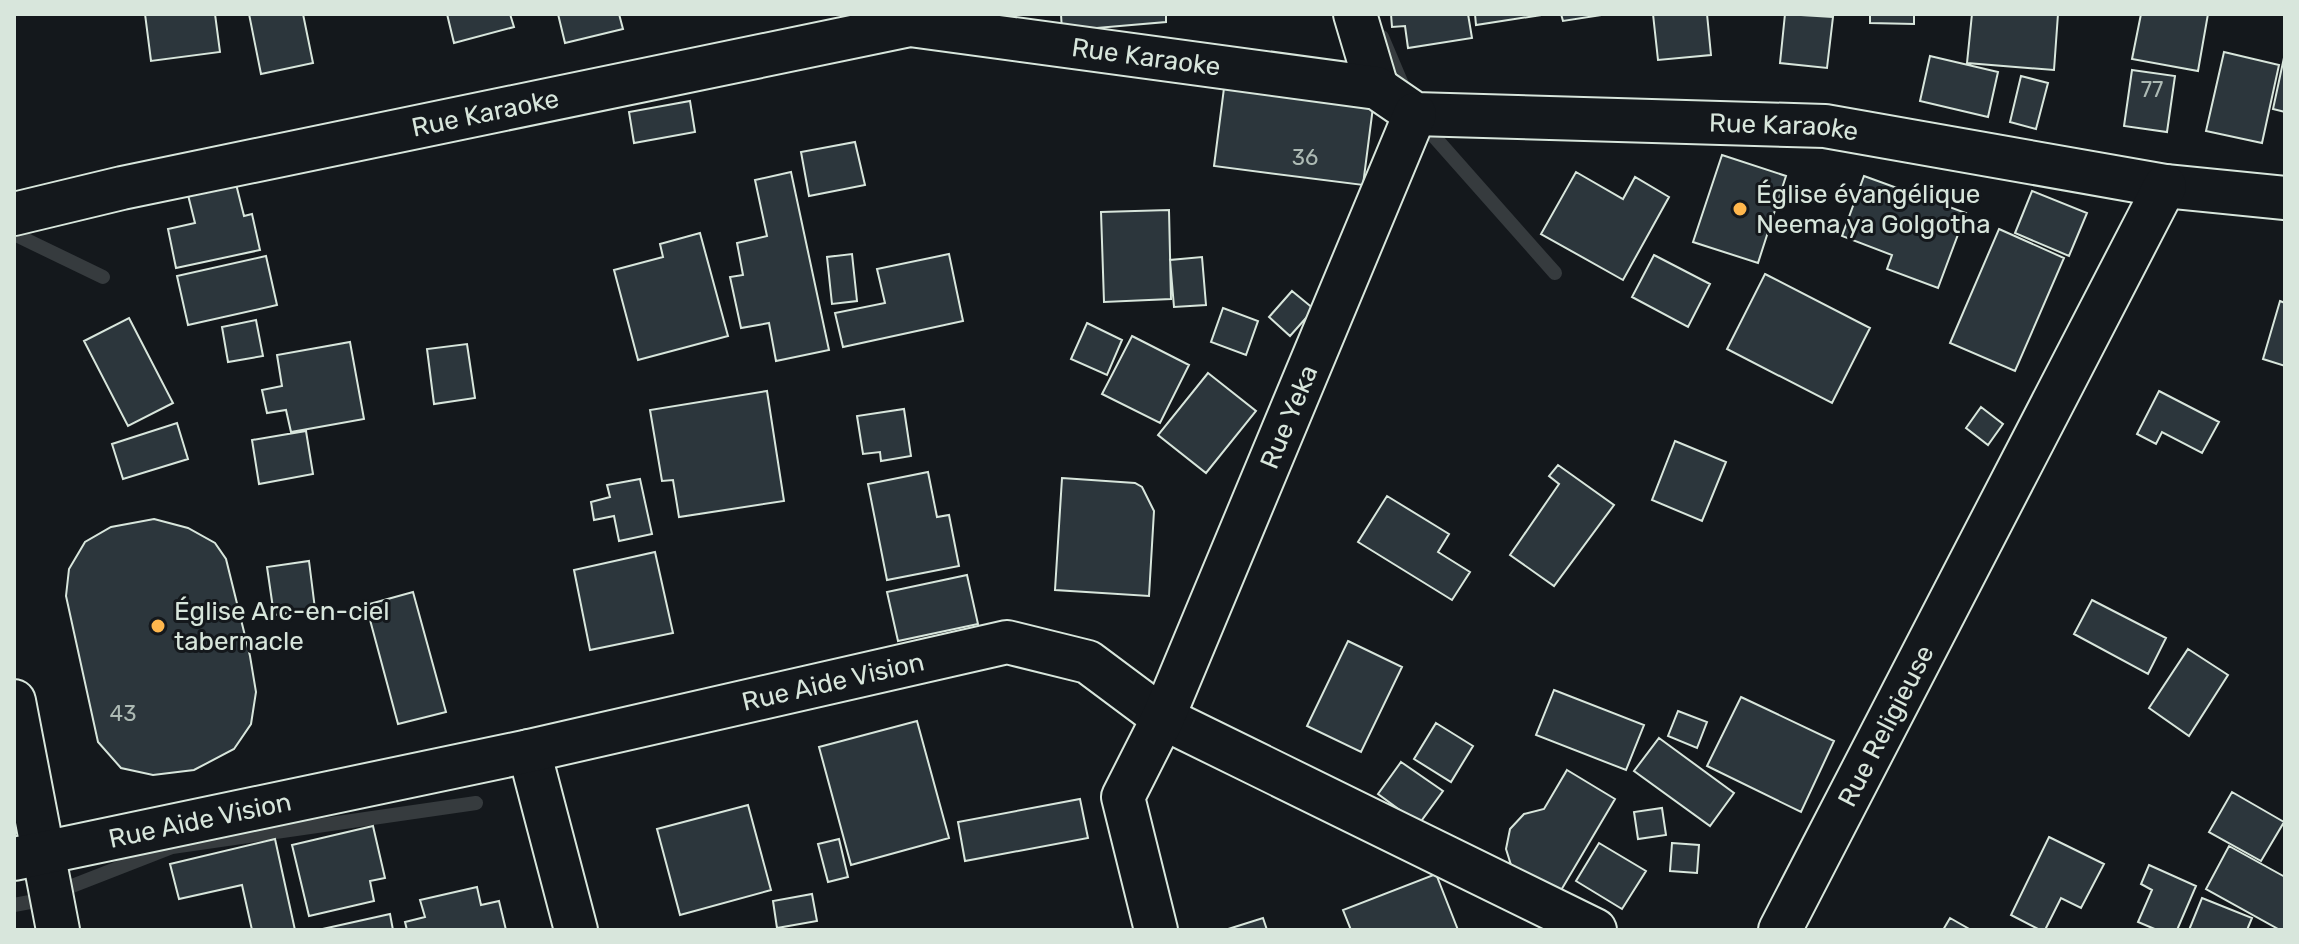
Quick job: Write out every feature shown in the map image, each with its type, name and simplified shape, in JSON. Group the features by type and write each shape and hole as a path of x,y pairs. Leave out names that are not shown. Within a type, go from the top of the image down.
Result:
{"street":[{"path":"1355,14 1377,88"},
{"name":"Rue Karaoke","path":"14,214 122,188 910,25 1377,88 1415,114 1825,126 2165,186 2285,198"},
{"name":"Rue Yeka","path":"1156,930 1123,797 1163,718 1415,114"},
{"name":"Rue Religieuse","path":"1780,930 2165,186"},
{"name":"Rue Aide Vision","path":"29,856 529,751 1007,642 1088,662 1163,718 1595,930"},
{"path":"14,701 29,856 58,930"},
{"path":"529,751 576,930"}],"building":[{"path":"145,14 215,14 220,52 151,61"},
{"path":"249,14 303,14 313,63 261,74"},
{"path":"447,14 510,14 514,27 454,43"},
{"path":"558,14 619,14 623,29 565,43"},
{"path":"1061,14 1166,14 1166,22 1062,31"},
{"path":"1391,14 1468,14 1472,38 1408,48 1405,26 1392,27"},
{"path":"1475,14 1548,14 1476,25"},
{"path":"1561,14 1608,14 1563,21"},
{"path":"1653,14 1707,14 1711,55 1658,60"},
{"path":"1785,14 1833,17 1827,68 1780,63"},
{"path":"1870,14 1914,14 1914,24 1870,23"},
{"path":"1972,14 2058,14 2054,70 1967,63"},
{"path":"2141,14 2208,14 2198,71 2132,59"},
{"path":"2224,52 2279,65 2262,143 2206,131"},
{"path":"2285,53 2285,112 2273,109"},
{"path":"1930,56 1998,72 1988,117 1920,101"},
{"path":"2132,70 2175,76 2167,132 2124,126"},
{"path":"2021,76 2048,83 2036,129 2010,122"},
{"path":"1224,88 1373,107 1363,185 1214,166"},
{"path":"690,101 695,132 634,143 629,112"},
{"path":"855,142 865,185 809,196 801,152"},
{"name":"Église évangélique Neema ya Golgotha","path":"1722,155 1786,176 1758,263 1693,242"},
{"path":"791,172 829,350 776,361 769,323 741,328 730,277 743,275 737,243 767,236 755,180"},
{"path":"1576,172 1623,199 1635,177 1669,197 1623,280 1541,234"},
{"path":"1864,176 1966,213 1938,288 1887,269 1892,255 1842,236"},
{"path":"236,184 244,216 252,214 260,250 176,268 168,229 195,223 188,195"},
{"path":"2032,191 2087,213 2069,256 2015,233"},
{"path":"1169,210 1171,299 1104,302 1101,212"},
{"path":"1999,229 2064,258 2015,371 1950,343"},
{"path":"700,233 728,336 638,360 614,270 663,257 660,244"},
{"path":"852,254 857,301 832,304 827,257"},
{"path":"949,254 963,321 843,347 835,313 885,303 877,269"},
{"path":"1654,255 1710,284 1688,327 1632,297"},
{"path":"266,256 277,305 188,325 177,276"},
{"path":"1202,257 1206,305 1174,307 1170,260"},
{"path":"1765,274 1870,328 1832,403 1727,349"},
{"path":"1292,291 1314,309 1290,336 1269,317"},
{"path":"2280,301 2285,303 2285,366 2263,359"},
{"path":"1223,308 1258,321 1246,355 1211,342"},
{"path":"129,318 173,403 128,426 84,341"},
{"path":"256,320 263,356 228,362 222,327"},
{"path":"1087,323 1122,340 1107,375 1071,359"},
{"path":"1132,336 1189,365 1160,423 1102,394"},
{"path":"350,342 364,419 291,432 286,410 267,413 262,390 282,386 277,355"},
{"path":"467,344 475,398 434,404 427,349"},
{"path":"1208,373 1256,411 1206,473 1158,435"},
{"path":"767,391 784,501 679,517 673,480 662,481 650,410"},
{"path":"2159,391 2219,422 2202,453 2162,432 2156,444 2137,434"},
{"path":"1981,407 2003,424 1988,445 1966,428"},
{"path":"904,409 911,456 881,461 880,452 863,454 857,416"},
{"path":"177,423 188,459 123,479 112,444"},
{"path":"306,431 313,474 259,484 252,440"},
{"path":"1675,441 1726,462 1702,521 1652,500"},
{"path":"1558,465 1614,505 1554,586 1510,555 1559,484 1549,476"},
{"path":"928,472 937,517 949,515 959,566 887,580 868,484"},
{"path":"1062,478 1135,483 1142,487 1154,511 1149,596 1055,590"},
{"path":"640,479 652,534 619,541 614,516 594,520 591,502 610,497 607,485"},
{"path":"1387,496 1449,534 1438,552 1470,572 1452,600 1358,542"},
{"name":"Église Arc-en-ciel tabernacle","path":"154,519 188,528 215,543 226,559 256,692 251,724 234,749 194,770 153,775 121,768 98,742 66,596 69,569 85,542 111,527"},
{"path":"655,552 673,633 590,650 574,570"},
{"path":"309,561 315,609 274,615 267,567"},
{"path":"967,575 978,624 898,641 887,592"},
{"path":"413,592 446,712 398,724 366,605"},
{"path":"2092,600 2166,638 2148,674 2074,634"},
{"path":"1348,641 1402,667 1361,752 1307,726"},
{"path":"2188,649 2228,675 2189,736 2149,708"},
{"path":"1554,690 1644,725 1626,770 1536,735"},
{"path":"1741,697 1834,741 1801,812 1707,766"},
{"path":"1678,711 1707,722 1697,748 1668,736"},
{"path":"917,721 949,838 851,865 819,747"},
{"path":"1436,723 1473,746 1451,782 1414,759"},
{"path":"1659,738 1734,793 1710,826 1634,771"},
{"path":"1401,762 1443,791 1419,824 1378,794"},
{"path":"1567,770 1615,799 1560,892 1511,865 1506,849 1510,829 1524,814 1544,809"},
{"path":"2232,792 2284,822 2261,861 2209,832"},
{"path":"1080,799 1088,838 965,861 958,822"},
{"path":"748,805 771,890 680,915 657,829"},
{"path":"1662,808 1666,835 1638,839 1634,812"},
{"path":"373,826 385,878 370,881 374,901 309,916 292,845"},
{"path":"2049,837 2104,864 2081,908 2061,898 2045,930 2040,930 2011,915"},
{"path":"275,839 295,930 252,930 242,885 179,899 170,864"},
{"path":"839,839 848,877 828,882 818,844"},
{"path":"1599,843 1646,871 1622,909 1576,881"},
{"path":"1672,843 1699,845 1697,873 1670,871"},
{"path":"2229,846 2285,877 2285,930 2206,889"},
{"path":"2149,865 2196,886 2177,930 2157,930 2138,922 2152,890 2141,884"},
{"path":"1436,874 1458,930 1351,930 1343,910"},
{"path":"477,887 481,905 499,901 506,930 407,930 405,922 425,917 420,900"},
{"path":"812,894 817,921 777,928 773,901"},
{"path":"2202,898 2252,918 2247,930 2189,930"},
{"path":"390,914 393,930 318,930"},
{"path":"1263,918 1267,930 1225,930"},
{"path":"1950,918 1971,930 1943,930"}],"waterway":[{"path":"1382,37 1407,96"},
{"path":"1423,124 1555,273"},
{"path":"14,234 103,277"},
{"path":"72,886 172,847 476,803"},
{"path":"14,905 30,902"}],"place":[{"name":"Église évangélique Neema ya Golgotha","path":"1740,209"},
{"name":"Église Arc-en-ciel tabernacle","path":"158,626"}]}
